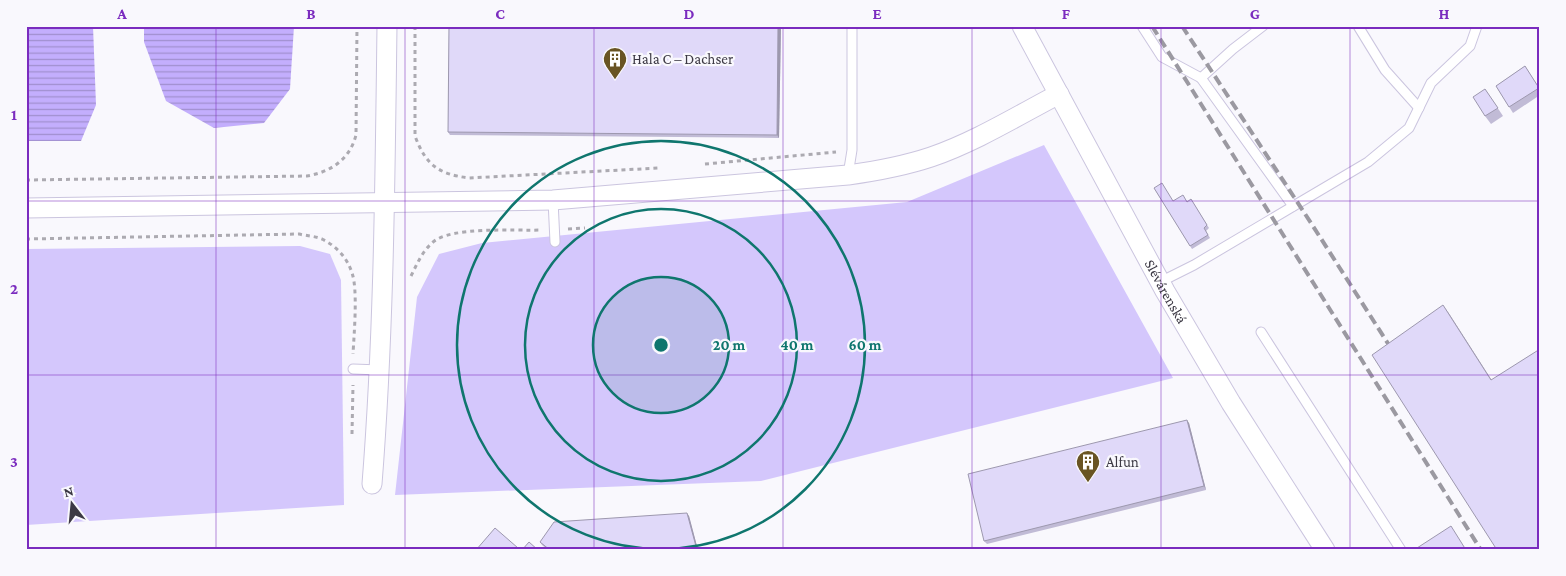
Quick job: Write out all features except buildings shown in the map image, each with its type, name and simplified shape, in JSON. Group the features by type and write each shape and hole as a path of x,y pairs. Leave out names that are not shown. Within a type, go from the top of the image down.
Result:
{"street":[{"path":"372,484 380,370 385,204 387,26"},
{"name":"Slévárenská","path":"1022,26 1160,282 1231,404 1325,550"},
{"path":"26,208 553,200 848,175 891,169 932,157 969,141 1059,94"}],"lane":[{"path":"848,175 852,150 852,26"},
{"path":"1142,26 1162,57 1201,78 1293,206"},
{"path":"1201,78 1233,49 1264,26"},
{"path":"1358,26 1385,70 1419,108"},
{"path":"1160,282 1194,265 1368,162 1408,128 1431,83 1470,46 1477,26"},
{"path":"553,200 555,242"},
{"path":"1261,332 1401,550"},
{"path":"353,369 380,370"}],"path":[{"path":"26,180 307,176 322,173 338,164 348,153 355,140 357,26"},
{"path":"415,26 415,136 421,151 429,163 443,172 452,176 469,178 660,168"},
{"path":"698,165 852,150"},
{"path":"411,276 420,258 433,242 447,234 585,228"},
{"path":"26,239 299,234 320,238 334,246 346,258 353,274 352,434"}],"shaded area":[{"path":"26,26 93,26 96,105 81,141 26,141"},
{"path":"144,26 294,26 290,89 264,123 214,128 166,101 144,42"},
{"path":"1044,145 1173,378 761,481 395,495 417,297 439,254 482,243 907,202"},
{"path":"300,246 330,254 341,280 344,505 26,525 26,249"}],"railway":[{"path":"1152,26 1481,550"},
{"path":"1182,26 1396,356"}],"place":[{"name":"Hala C – Dachser","path":"615,80"},
{"name":"Alfun","path":"1088,483"}]}
